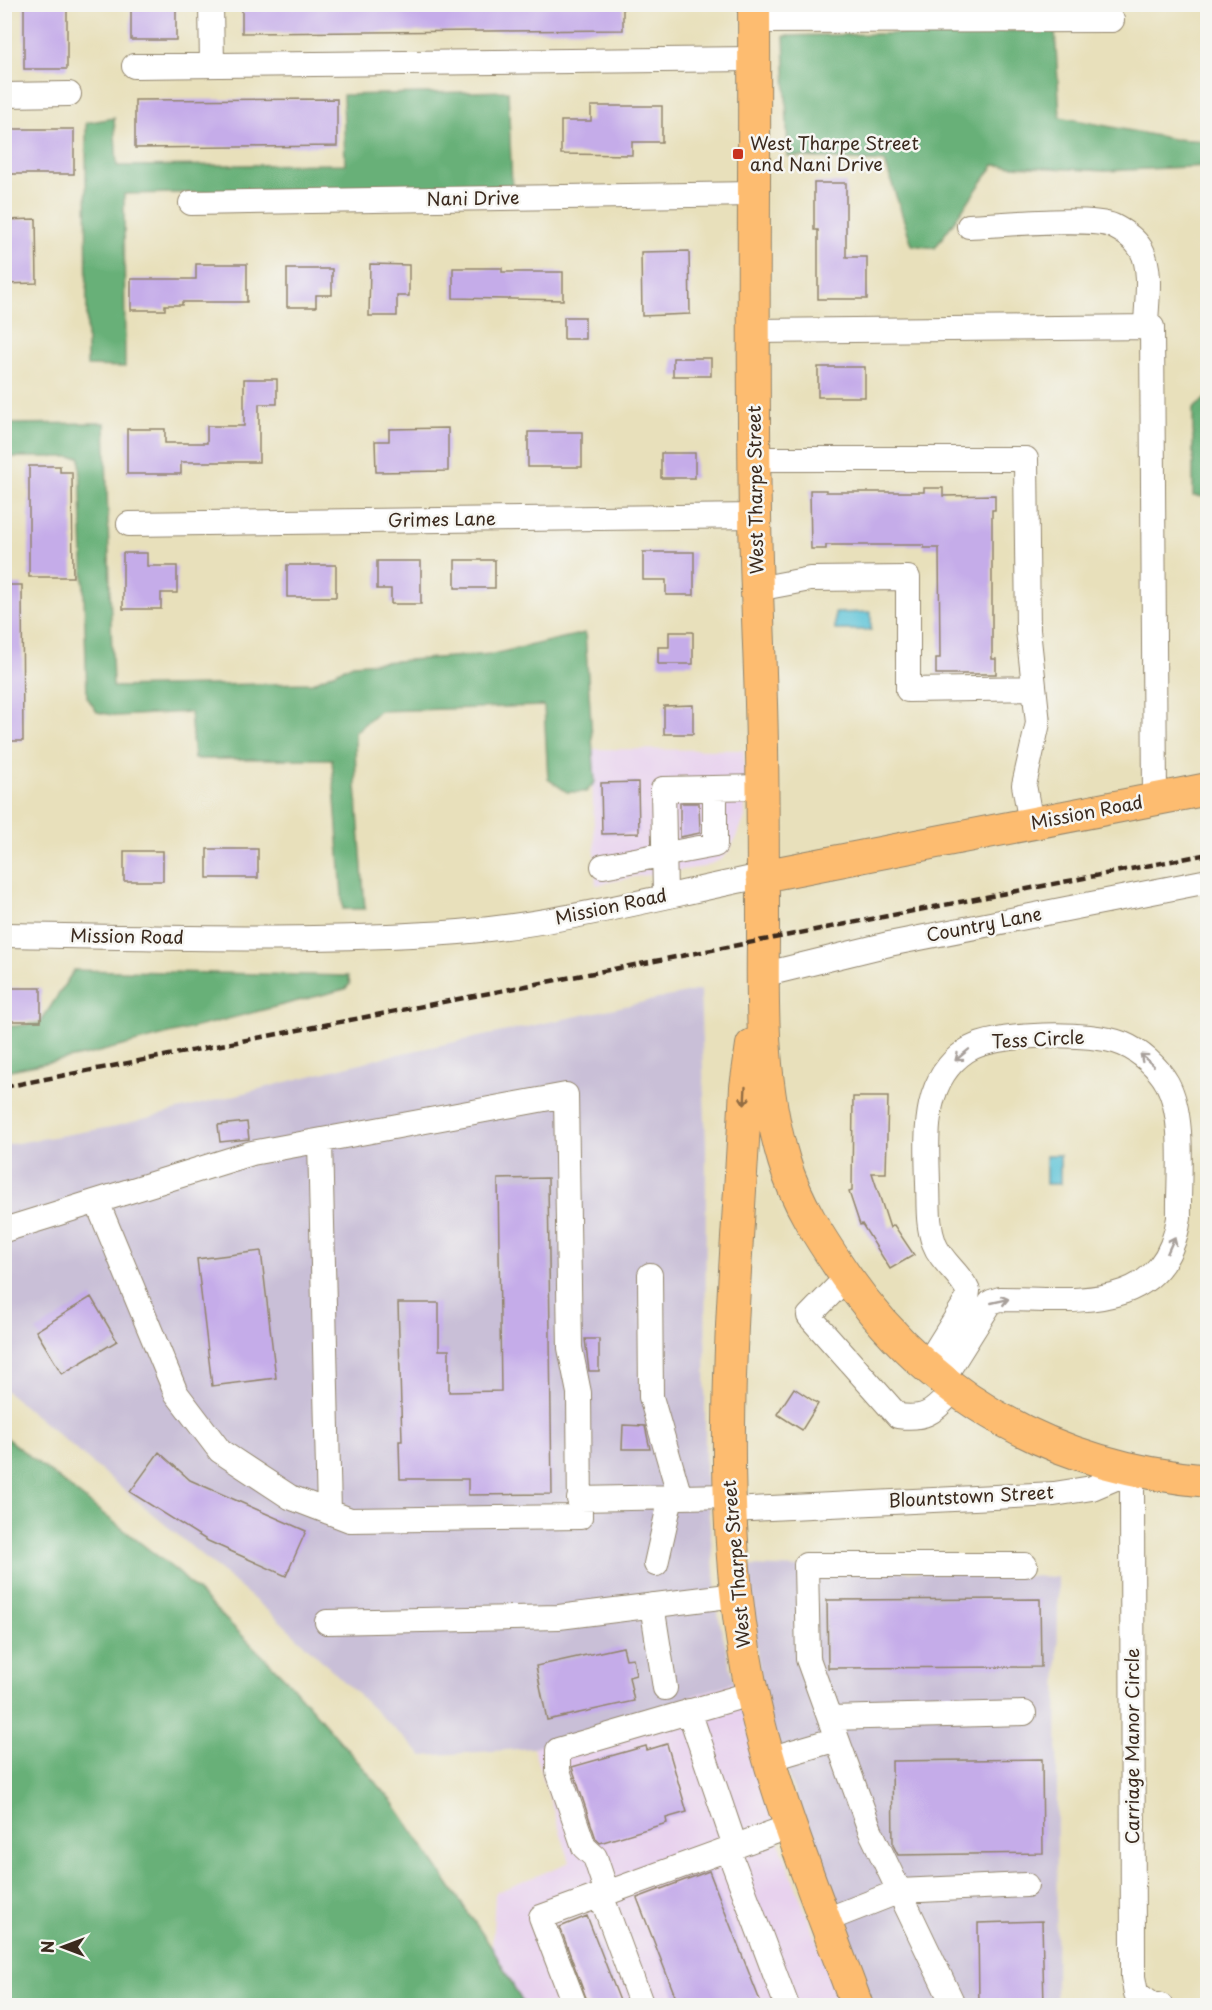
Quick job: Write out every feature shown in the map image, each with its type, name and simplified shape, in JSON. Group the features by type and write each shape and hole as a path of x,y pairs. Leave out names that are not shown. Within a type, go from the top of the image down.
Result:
{"main road":[{"name":"West Tharpe Street","path":"754,13 755,516 762,787 762,975 746,1087 733,1343 731,1503 736,1595 753,1693 769,1759 857,2006"},
{"name":"Mission Road","path":"762,876 1208,789"},
{"path":"762,975 764,1061 784,1162 809,1217 847,1277 893,1336 941,1379 999,1419 1059,1449 1132,1471 1208,1481"},
{"path":"740,1203 753,1181 767,1169 784,1162"}],"street":[{"path":"211,4 212,65"},
{"path":"754,13 1112,20"},
{"path":"134,66 754,59"},
{"path":"4,95 69,94"},
{"name":"Nani Drive","path":"191,203 754,194"},
{"path":"969,226 1087,222 1111,225 1128,235 1141,250 1146,268 1146,327"},
{"path":"755,331 1152,327 1155,800"},
{"path":"755,459 1026,459 1028,630 1038,723 1024,785 1031,824"},
{"name":"Grimes Lane","path":"129,524 755,516"},
{"path":"757,589 810,579 908,578 908,690 1034,688"},
{"path":"665,896 663,789 762,787"},
{"path":"603,866 715,845 715,788"},
{"name":"Mission Road","path":"4,935 289,938 460,932 544,920 762,876"},
{"name":"Country Lane","path":"762,975 889,944 1208,882"},
{"name":"Tess Circle","path":"847,1277 809,1316 898,1416 916,1418 932,1413 941,1379 970,1314 968,1291 939,1255 929,1221 928,1112 941,1077 966,1051 1002,1039 1083,1036 1123,1044 1140,1054 1167,1083 1178,1121 1179,1218 1168,1252 1147,1279 1119,1295 1099,1299 1000,1299 970,1314"},
{"path":"4,1230 252,1154 566,1095 570,1348 579,1393 580,1517 350,1520 290,1497 220,1451 176,1393 97,1202"},
{"path":"320,1141 329,1512"},
{"path":"650,1275 651,1397 676,1497 656,1564"},
{"name":"Blountstown Street","path":"579,1499 676,1497 731,1503 1054,1494 1092,1488 1132,1471"},
{"name":"Carriage Manor Circle","path":"1132,1471 1133,1977 1136,1993 1150,2003 1161,2006"},
{"path":"954,2006 870,1830 808,1659 806,1565 1025,1565"},
{"path":"327,1622 559,1617 736,1595"},
{"path":"652,1605 665,1688"},
{"path":"642,2006 604,1894 595,1857 584,1847 558,1771 558,1750 753,1693"},
{"path":"689,1711 731,1848 788,2006"},
{"path":"769,1759 833,1728 1024,1713"},
{"path":"575,2006 542,1917 791,1826"},
{"path":"825,1920 900,1891 1026,1885"}],"shaded area":[{"path":"591,749 744,750 745,818 730,850 722,859 704,867 633,877 596,885"},
{"path":"700,990 706,1145 705,1472 718,1615 734,1682 533,1748 423,1756 281,1622 5,1390 5,1145 112,1127 380,1058"},
{"path":"750,1566 1058,1577 1056,2005 870,2005 765,1710 747,1584"},
{"path":"734,1682 782,1850 841,2005 524,2005 492,1948 495,1893 570,1862 533,1748"}],"green space":[{"path":"1055,30 1060,117 1173,139 1207,141 1207,166 1106,171 994,165 935,248 912,245 885,162 788,156 784,36"},
{"path":"508,91 512,187 124,194 125,367 87,366 86,123 114,118 117,166 345,164 343,95"},
{"path":"1207,397 1207,497 1193,496 1193,409"},
{"path":"105,423 113,687 312,683 353,664 493,654 585,633 595,782 586,792 567,792 548,779 544,706 379,711 355,732 356,785 365,909 343,909 332,759 194,759 190,712 117,716 97,712 87,697 80,457 5,457 5,424"},
{"path":"74,970 348,976 350,984 345,989 87,1055 5,1071 5,1027 40,1023"},
{"path":"5,1437 179,1573 286,1679 393,1802 492,1948 524,2005 5,2005"}],"water":[{"path":"871,612 871,630 835,630 835,613"},
{"path":"1046,1155 1060,1155 1060,1184 1046,1184"}],"building":[{"path":"24,4 67,4 67,69 24,69"},
{"path":"131,4 176,4 176,40 131,40"},
{"path":"242,4 623,4 623,30 242,33"},
{"path":"337,99 337,146 135,148 135,100"},
{"path":"591,106 662,106 662,142 632,142 632,155 561,154 561,121 591,121"},
{"path":"4,129 74,129 74,174 4,174"},
{"path":"814,183 846,183 846,257 867,257 867,299 818,299 818,230 814,230"},
{"path":"36,219 37,283 4,284 4,220"},
{"path":"689,251 690,314 642,316 641,252"},
{"path":"196,264 247,264 247,302 182,302 182,305 165,305 165,310 131,310 131,279 196,279"},
{"path":"370,264 409,265 409,296 397,296 397,316 369,316"},
{"path":"453,268 502,268 502,272 563,272 563,300 453,298"},
{"path":"287,269 332,269 332,295 316,295 316,307 287,307"},
{"path":"564,317 585,317 585,339 564,339"},
{"path":"673,358 711,358 711,376 673,376"},
{"path":"818,367 865,367 865,397 818,397"},
{"path":"244,379 277,379 277,404 259,404 259,462 181,462 181,474 127,474 127,429 165,429 165,443 207,443 207,426 244,426"},
{"path":"448,428 448,471 376,472 375,441 389,441 389,429"},
{"path":"528,432 582,432 582,467 528,467"},
{"path":"661,453 695,453 695,478 661,478"},
{"path":"29,466 60,466 60,472 72,472 73,577 29,577"},
{"path":"924,488 943,488 943,496 995,495 995,510 992,510 992,659 996,659 996,674 936,674 936,658 940,658 939,548 924,548 924,545 826,545 826,549 811,549 810,490 924,492"},
{"path":"643,552 694,552 694,595 666,595 666,580 643,580"},
{"path":"123,553 147,553 147,566 177,566 177,593 161,593 161,609 123,609"},
{"path":"455,560 495,560 495,588 455,588"},
{"path":"377,561 421,561 421,604 391,604 391,589 377,589"},
{"path":"287,565 336,565 336,597 287,597"},
{"path":"4,585 22,585 23,741 4,741"},
{"path":"669,632 693,632 693,664 658,664 658,647 669,647"},
{"path":"693,705 693,734 664,734 664,706"},
{"path":"638,782 639,833 602,834 601,783"},
{"path":"680,803 699,803 700,833 680,837"},
{"path":"207,849 258,849 258,878 207,878"},
{"path":"124,851 163,851 163,881 124,881"},
{"path":"4,988 41,988 41,1021 4,1021"},
{"path":"853,1097 888,1097 886,1173 872,1173 890,1228 894,1225 914,1255 890,1269 862,1224 860,1225 849,1192 852,1191"},
{"path":"247,1122 249,1139 220,1142 218,1125"},
{"path":"548,1178 552,1494 468,1495 468,1479 400,1479 399,1441 402,1441 398,1303 439,1303 439,1350 449,1350 449,1392 501,1391 498,1179"},
{"path":"261,1251 276,1378 212,1386 197,1259"},
{"path":"91,1297 117,1341 62,1374 36,1331"},
{"path":"585,1339 599,1339 599,1371 589,1371"},
{"path":"794,1388 818,1404 802,1430 777,1414"},
{"path":"623,1425 645,1426 650,1449 622,1449"},
{"path":"159,1452 190,1480 306,1531 286,1576 208,1541 130,1492"},
{"path":"1040,1599 1041,1667 828,1668 827,1600"},
{"path":"623,1647 626,1659 633,1658 636,1675 629,1677 634,1701 547,1720 536,1666"},
{"path":"667,1744 687,1812 666,1818 667,1823 600,1843 596,1839 572,1767 646,1746 647,1750"},
{"path":"1042,1759 1043,1853 898,1855 893,1845 892,1761"},
{"path":"709,1871 762,2006 679,2006 637,1898"},
{"path":"587,1916 622,2006 589,2006 560,1927"},
{"path":"1042,1921 1044,2006 979,2006 978,1923"}],"railway":[{"path":"4,1087 1208,854"}],"place":[{"name":"West Tharpe Street and Nani Drive","path":"738,154"}]}
